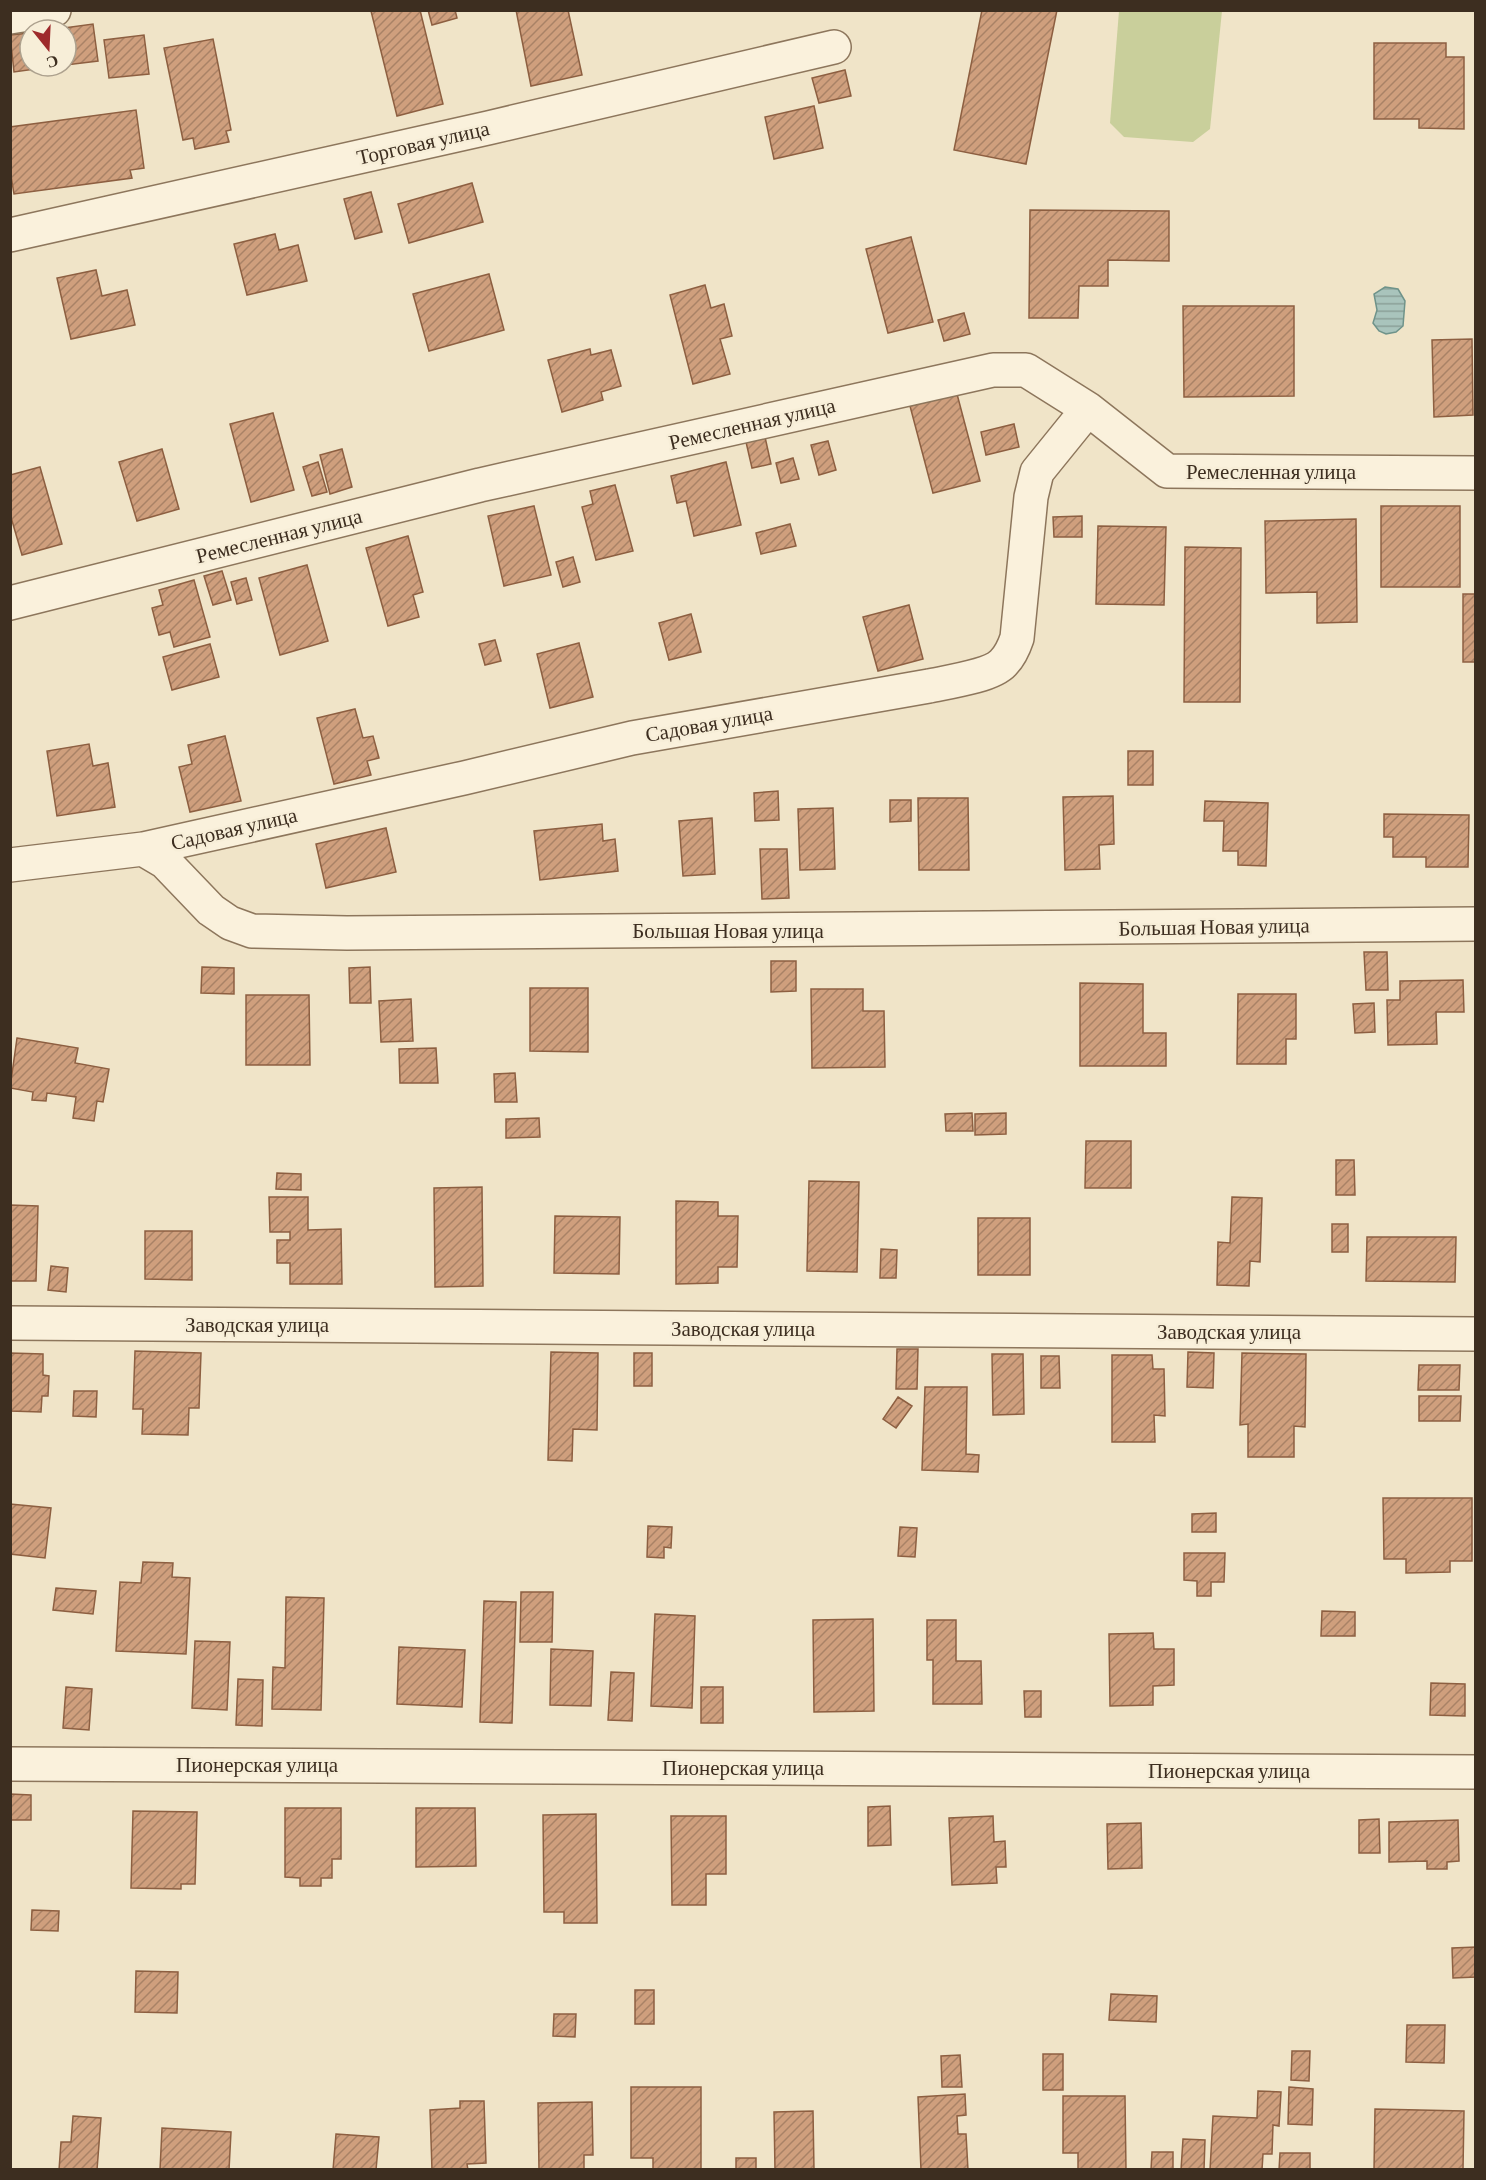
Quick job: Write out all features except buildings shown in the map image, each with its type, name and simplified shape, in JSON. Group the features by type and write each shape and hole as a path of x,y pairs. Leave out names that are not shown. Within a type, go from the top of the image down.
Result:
{"street":[{"path":"10,17 54,10"},
{"name":"Торговая улица","path":"10,235 488,128 834,47"},
{"name":"Ремесленная улица","path":"10,603 480,485 993,369 1026,370 1088,409 1167,471 1476,473"},
{"name":"Садовая улица","path":"143,849 464,778 632,738 929,686 977,675 1002,665 1012,651 1017,638 1031,496 1037,472 1088,409"},
{"path":"10,866 143,849"},
{"name":"Большая Новая улица","path":"143,849 165,862 211,910 230,923 252,931 395,933 1476,924"},
{"name":"Заводская улица","path":"10,1323 1476,1334"},
{"name":"Пионерская улица","path":"10,1764 1476,1772"}],"green space":[{"path":"1119,11 1222,11 1210,129 1193,142 1124,137 1110,123"}],"water":[{"path":"1385,287 1398,289 1405,301 1403,326 1396,332 1386,334 1379,331 1373,323 1377,310 1374,294"}]}
